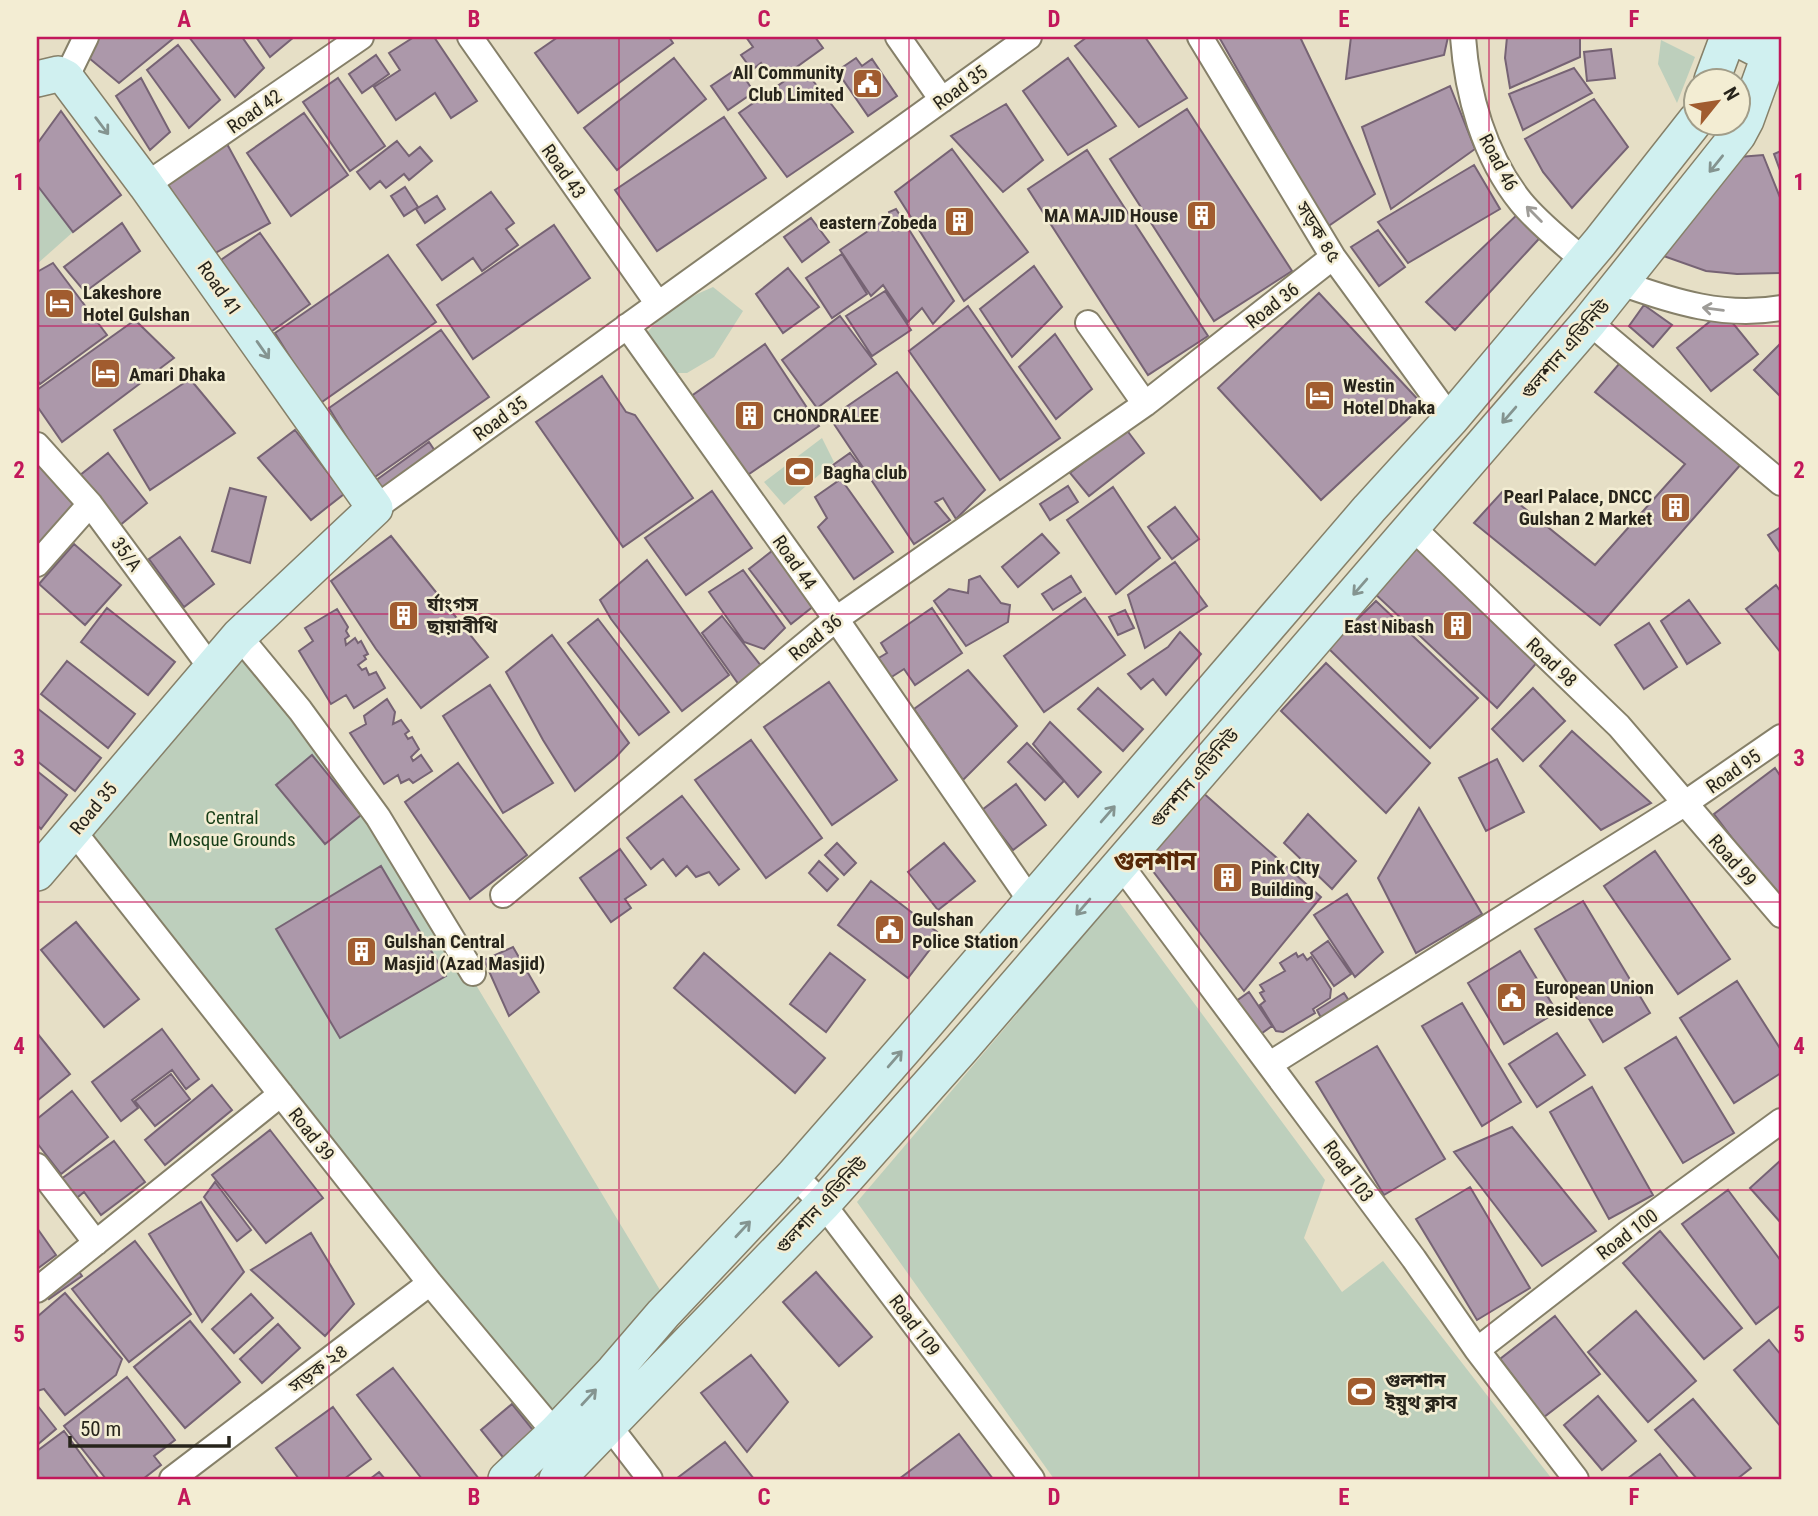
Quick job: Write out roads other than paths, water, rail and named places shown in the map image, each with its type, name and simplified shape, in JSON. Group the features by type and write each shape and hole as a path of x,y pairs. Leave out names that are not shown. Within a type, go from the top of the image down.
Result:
{"main road":[{"path":"1717,66 1728,37"},
{"path":"1734,37 1776,51"},
{"name":"গুলশান এভিনিউ","path":"557,1479 823,1204 1589,322 1738,135 1776,51"},
{"name":"Road 41","path":"53,77 146,185 375,508"},
{"path":"506,1479 555,1433 794,1175 1032,903 1369,509 1451,419 1584,261 1683,136"},
{"name":"Road 35","path":"37,873 239,636 375,508"}],"street":[{"path":"53,77 86,37"},
{"name":"Road 42","path":"146,185 361,37"},
{"name":"Road 43","path":"470,37 658,304"},
{"path":"898,37 942,100"},
{"name":"Road 35","path":"375,508 1029,37"},
{"name":"সড়ক ৪৫","path":"1200,37 1333,257 1451,419"},
{"name":"Road 46","path":"1463,37 1468,82 1479,124 1498,164 1521,201 1584,261"},
{"name":"Road 36","path":"503,895 836,619 1145,404 1333,257"},
{"path":"1621,283 1694,307 1734,312 1781,308"},
{"path":"1589,322 1781,483"},
{"path":"1088,323 1145,404"},
{"name":"Road 44","path":"627,327 836,619 1032,903"},
{"name":"35/A","path":"37,445 90,504 211,668"},
{"path":"37,564 90,504"},
{"name":"Road 98","path":"1412,526 1619,726 1684,804"},
{"path":"239,636 300,710 378,817 473,973"},
{"name":"Road 95","path":"1270,1065 1684,804 1781,737"},
{"name":"Road 99","path":"1684,804 1781,915"},
{"name":"Road 39","path":"74,832 430,1283 555,1433"},
{"name":"Road 103","path":"1120,864 1414,1259 1477,1350 1577,1479"},
{"path":"37,1290 281,1094"},
{"name":"Road 100","path":"1477,1350 1629,1231 1781,1121"},
{"path":"37,1166 96,1243"},
{"name":"Road 109","path":"794,1175 823,1204 1032,1479"},
{"name":"সড়ক ২৪","path":"172,1479 430,1283"},
{"path":"610,1427 650,1479"}],"place":[{"name":"All Community Club Limited","path":"867,83"},
{"name":"MA MAJID House","path":"1201,215"},
{"name":"eastern Zobeda","path":"960,222"},
{"name":"Lakeshore Hotel Gulshan","path":"60,303"},
{"name":"Amari Dhaka","path":"106,374"},
{"name":"Westin Hotel Dhaka","path":"1320,396"},
{"name":"CHONDRALEE","path":"750,415"},
{"name":"Bagha club","path":"800,472"},
{"name":"Pearl Palace, DNCC Gulshan 2 Market","path":"1675,507"},
{"name":"র্যাংগস ছায়াবীথি","path":"404,615"},
{"name":"East Nibash","path":"1457,626"},
{"name":"Pink CIty Building","path":"1228,878"},
{"name":"Gulshan Police Station","path":"889,930"},
{"name":"Gulshan Central Masjid (Azad Masjid)","path":"361,952"},
{"name":"European Union Residence","path":"1512,998"},
{"name":"গুলশান ইয়ুথ ক্লাব","path":"1362,1391"}],"district":[{"name":"গুলশান","path":"1155,861"}],"park label":[{"name":"Central Mosque Grounds","path":"232,828"}]}
